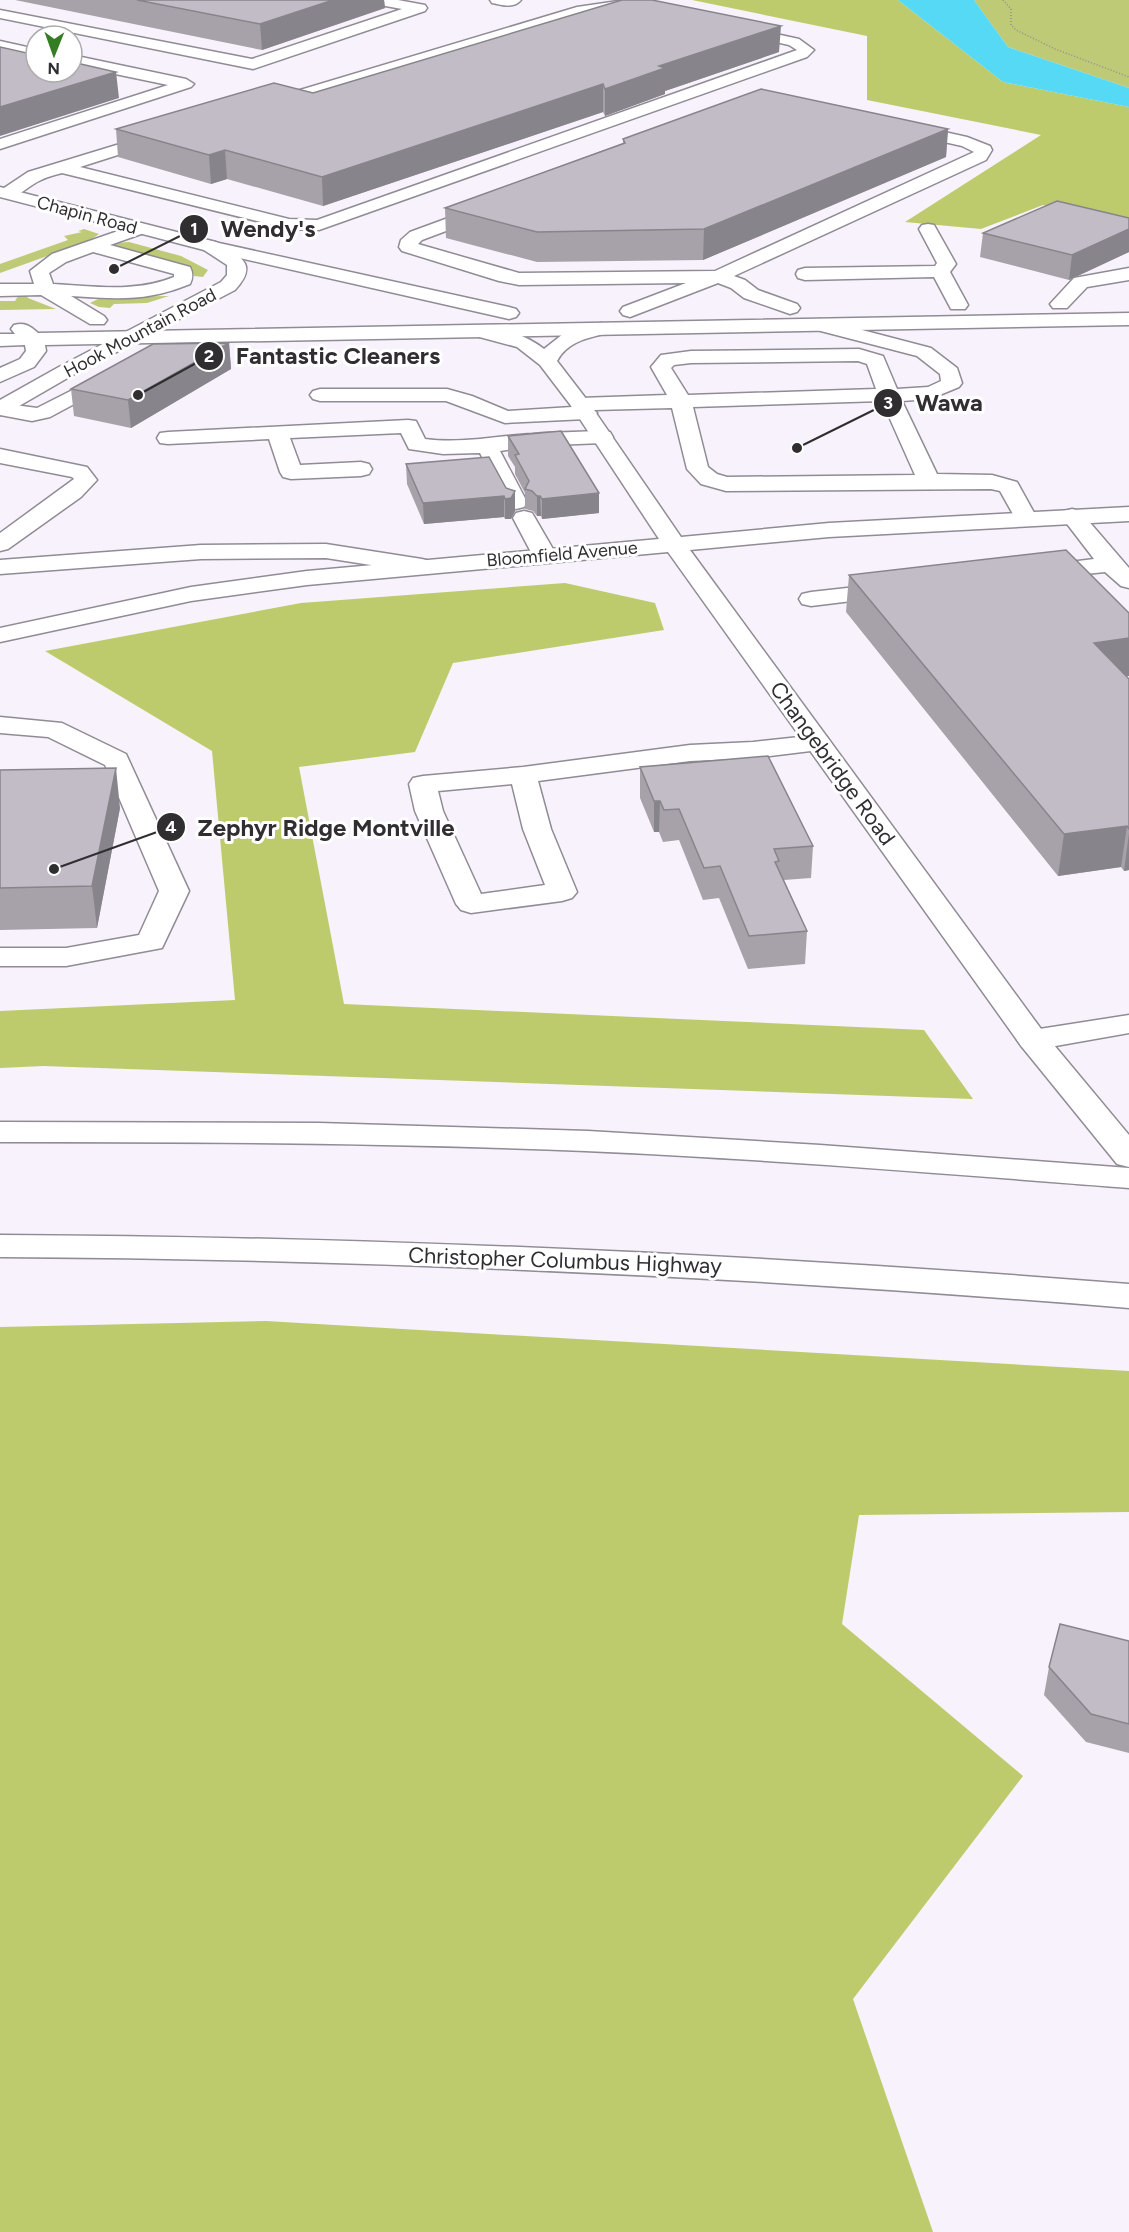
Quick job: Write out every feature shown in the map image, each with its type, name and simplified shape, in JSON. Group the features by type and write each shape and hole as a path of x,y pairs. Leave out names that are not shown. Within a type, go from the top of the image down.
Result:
{"main road":[{"path":"0,14 253,64 420,8 374,0"},
{"path":"497,0 508,2 514,0"},
{"path":"253,109 582,10 618,5 657,13"},
{"path":"60,167 289,224 319,225 802,54 807,50 794,42 714,25"},
{"path":"0,45 24,50"},
{"path":"0,144 186,84 84,63"},
{"path":"630,311 718,277 980,156 984,150 967,142 801,105 768,106 416,236 408,244 413,250 519,279 718,277 738,284 751,294 790,308"},
{"path":"4,193 24,181 60,167 174,133"},
{"name":"Chapin Road","path":"4,193 138,229 509,313"},
{"path":"97,320 45,289 39,271 59,258 138,229"},
{"path":"805,274 940,271 947,264 928,229"},
{"path":"0,290 45,289 126,294 159,290 183,280 183,272 92,246"},
{"name":"Hook Mountain Road","path":"0,409 228,286 236,278 238,271 236,262 210,246"},
{"path":"940,271 958,305"},
{"path":"1060,304 1081,282 1129,274"},
{"path":"5,321 1129,303"},
{"path":"0,340 1129,319"},
{"path":"0,376 27,363 36,351 34,339 5,321"},
{"path":"924,352 924,340 939,322"},
{"path":"320,395 447,395 505,417 681,401 920,395 942,390 952,383 950,372 924,352 820,324"},
{"path":"547,361 557,344 566,339 601,329"},
{"name":"Changebridge Road","path":"478,331 524,343 547,361 602,436 674,544 1033,1040 1129,1157"},
{"path":"187,356 215,351 232,335"},
{"path":"929,481 889,395 876,360 859,355 723,356 668,359 661,367 681,401 698,469 709,478 726,483 992,482 1010,487 1026,518"},
{"path":"0,409 32,415 42,413 106,378 126,370"},
{"path":"168,438 408,426 417,444 443,448 602,436"},
{"path":"277,432 291,472 362,469"},
{"path":"487,446 545,556"},
{"path":"0,456 79,472 86,480 73,492 0,544"},
{"name":"Bloomfield Avenue","path":"0,635 191,594 422,566 829,530 1129,514"},
{"path":"1072,516 1111,564 1129,581"},
{"path":"0,567 201,552 326,551 422,566"},
{"path":"1019,575 1111,564"},
{"path":"811,599 915,587"},
{"path":"0,725 53,729 116,760 113,782 174,891 151,942 66,957 0,957"},
{"path":"523,775 537,830 562,892 471,904 429,811 423,784 523,775 690,753 753,750 818,743"},
{"path":"1033,1040 1129,1024"},
{"path":"0,1132 327,1133 513,1138 884,1160 1129,1178"},
{"name":"Christopher Columbus Highway","path":"0,1246 302,1250 691,1264 1129,1296"}],"path":[{"path":"1003,0 1011,9 1011,25 1016,30 1054,49 1129,77"}],"green space":[{"path":"692,0 898,0 1003,82 1129,107 1129,226 1043,205 981,229 905,222 1041,135 867,100 867,36"},
{"path":"974,0 1129,0 1129,88 1008,47"},
{"path":"84,229 99,234 89,241 0,273 0,264 68,240 64,236 82,232 78,231"},
{"path":"129,242 181,256 208,270 203,277 194,276 191,270 112,246 116,243"},
{"path":"20,293 25,293 28,298 56,309 0,310 0,301 15,301"},
{"path":"169,296 147,303 114,304 110,308 90,303 102,297"},
{"path":"565,583 655,603 664,630 453,663 415,752 299,767 344,1004 924,1030 973,1099 43,1066 0,1068 0,1011 235,1000 212,751 45,651 301,603"},
{"path":"266,1321 1129,1371 1129,1512 859,1515 842,1624 1023,1776 853,1999 933,2232 0,2232 0,1327"}],"water":[{"path":"898,0 974,0 1008,47 1129,88 1129,107 1003,82"}],"building":[{"path":"137,0 333,0 260,24"},
{"path":"622,0 652,0 781,26 659,66 665,68 605,89 603,84 322,177 225,150 209,155 116,129 274,83 313,93"},
{"path":"0,47 24,52 24,84 76,84 0,107"},
{"path":"84,65 116,72 84,82"},
{"path":"761,89 948,129 704,229 537,232 445,208 625,143 623,139"},
{"path":"1057,201 1129,218 1129,229 1072,255 983,233"},
{"path":"229,343 128,400 71,389 153,344"},
{"path":"561,431 599,493 542,499 532,491 525,489 529,481 515,455 519,454 508,436"},
{"path":"489,457 506,488 515,491 511,498 505,499 504,496 423,503 406,464"},
{"path":"1066,550 1129,613 1129,638 1094,643 1129,679 1129,829 1127,826 1064,834 849,575"},
{"path":"768,756 813,846 774,849 779,861 775,862 807,931 749,936 720,866 704,868 679,809 664,810 660,801 654,801 640,767"},
{"path":"116,768 92,886 0,888 0,770"},
{"path":"1060,1624 1129,1641 1129,1724 1091,1714 1049,1667"}],"place":[{"name":"Wendy's","path":"114,269"},
{"name":"Fantastic Cleaners","path":"138,395"},
{"name":"Wawa","path":"797,448"},
{"name":"Zephyr Ridge Montville","path":"54,869"}]}
